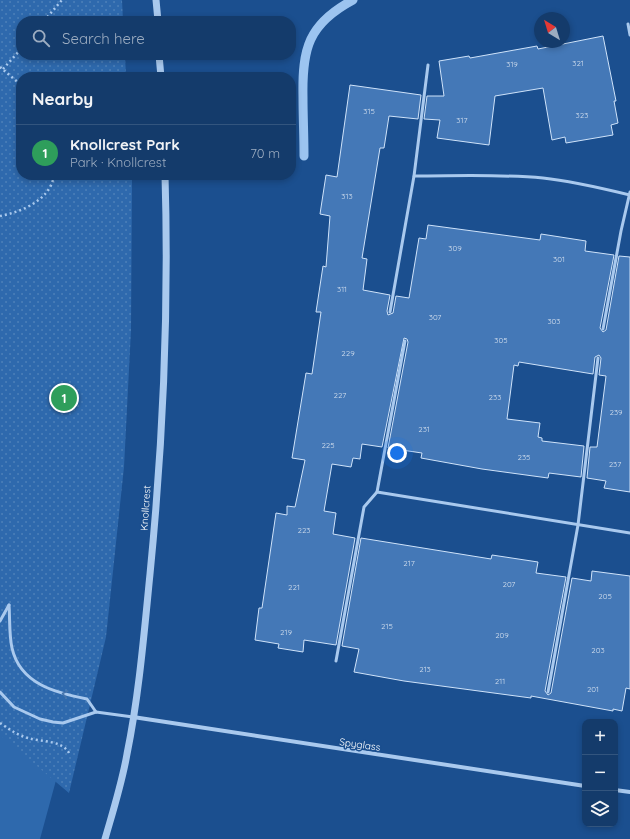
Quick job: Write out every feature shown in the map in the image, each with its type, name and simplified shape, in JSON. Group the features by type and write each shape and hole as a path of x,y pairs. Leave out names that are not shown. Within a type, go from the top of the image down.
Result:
{"street":[{"path":"156,0 158,16"},
{"path":"160,60 161,72"},
{"name":"Knollcrest","path":"105,839 127,756 133,717 151,560 160,447 167,282 165,180"},
{"name":"Spyglass","path":"133,717 582,786"},
{"path":"618,790 630,792"}],"lane":[{"path":"628,24 630,35"},
{"path":"390,312 414,176 428,65"},
{"path":"414,176 487,175 544,178 630,194 621,231 603,329"},
{"path":"336,661 364,507 377,492 405,341"},
{"path":"548,692 578,525 598,358"},
{"path":"377,492 630,533"},
{"path":"0,621 9,605 12,649 18,665 29,677 45,689 87,698 96,712"},
{"path":"0,692 14,707 40,719 53,722 63,723 85,717 96,712 133,717"}],"path":[{"path":"48,16 62,0"},
{"path":"3,69 16,54"},
{"path":"0,67 16,81"},
{"path":"0,216 18,212 39,200 48,189 52,180"}],"shaded area":[{"path":"0,0 122,0 123,16 16,16 16,60 125,60 126,72 16,72 16,180 132,180 131,330 124,467 106,637 69,793 0,735"},
{"path":"0,728 61,762 40,839 0,839"}],"building":[{"path":"603,36 616,101 614,101 618,123 611,125 613,135 566,143 565,137 552,140 543,88 495,96 489,145 437,138 440,120 424,119 427,96 444,96 439,61 469,56 470,58 534,47 534,48 538,49 570,48 570,43"},
{"path":"350,85 421,95 418,119 389,116 384,148 380,148 362,258 367,259 363,290 390,295 387,311 388,315 393,313 396,296 409,298 419,238 426,239 428,225 540,240 541,234 586,241 585,251 614,255 600,328 603,332 606,330 619,256 630,257 630,492 604,488 606,481 587,478 590,447 597,447 606,376 599,375 601,358 599,355 595,357 593,374 519,362 518,366 514,365 507,419 540,423 538,437 542,438 542,441 584,446 581,477 549,473 548,478 482,469 421,458 422,453 388,448 408,342 407,339 404,338 382,447 362,444 360,459 353,458 351,467 332,464 324,511 336,513 333,534 355,538 336,645 304,640 303,652 278,648 279,644 255,640 259,608 262,608 276,513 287,515 287,506 295,507 305,460 292,458 306,373 312,374 321,312 316,312 323,266 326,267 330,216 320,214 326,175 337,177"},
{"path":"361,538 491,559 492,555 538,562 536,573 566,577 545,691 548,695 551,693 572,578 591,581 592,571 630,576 630,689 626,688 622,711 613,709 613,711 531,696 531,698 404,681 354,672 359,649 342,646"}],"waterway":[{"path":"304,156 303,80 307,52 317,29 338,9 353,0"}],"place":[{"name":"Knollcrest Park","path":"64,398"}]}
